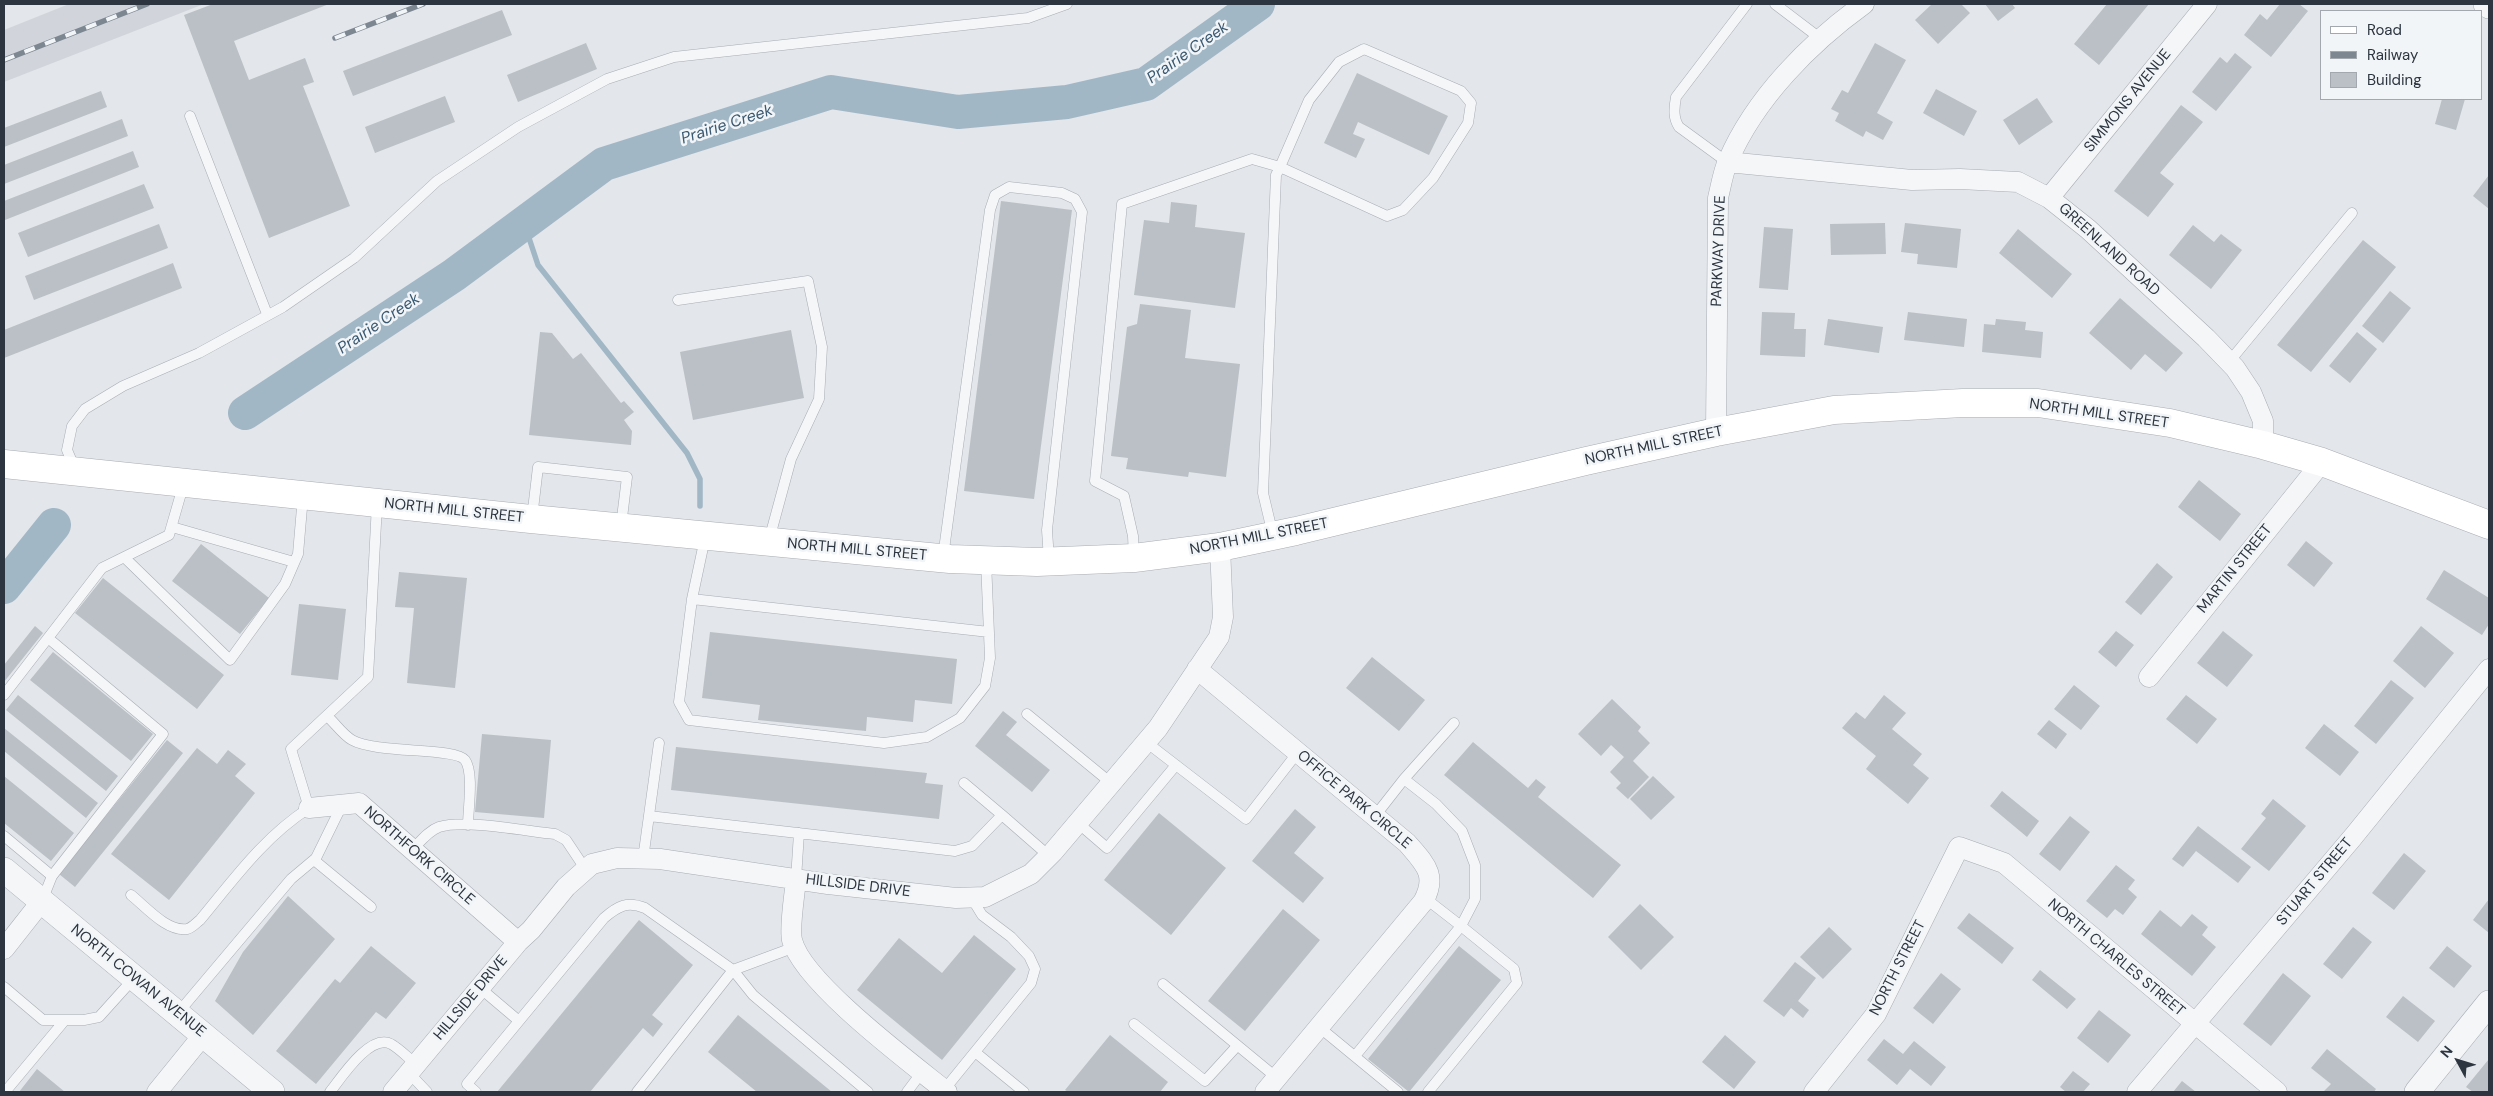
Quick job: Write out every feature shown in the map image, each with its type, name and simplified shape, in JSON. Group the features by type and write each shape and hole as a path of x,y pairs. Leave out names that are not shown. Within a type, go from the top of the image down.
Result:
{"main road":[{"name":"NORTH MILL STREET","path":"4,464 768,542 943,558 1049,561 1134,558 1220,547 1586,461 1716,432 1834,410 1963,403 2038,404 2170,423 2264,445 2322,462 2489,524"}],"street":[{"name":"PARKWAY DRIVE","path":"1716,432 1718,198 1727,162 1751,118 1782,79 1833,26 1864,4"},
{"name":"SIMMONS AVENUE","path":"2049,198 2206,4"},
{"name":"GREENLAND ROAD","path":"1727,162 1912,180 1960,179 2018,182 2049,198 2095,235 2229,362 2251,392 2263,421 2264,445"},
{"name":"MARTIN STREET","path":"2149,677 2322,462"},
{"name":"HILLSIDE DRIVE","path":"393,1092 566,887 592,864 617,858 660,859 838,885 971,897 985,897 1031,874 1078,823 1146,742 1219,637 1223,617 1220,547"},
{"name":"OFFICE PARK CIRCLE","path":"1197,669 1407,843 1428,866 1430,888 1425,898"},
{"name":"STUART STREET","path":"2137,1092 2353,837 2489,669"},
{"name":"NORTHFORK CIRCLE","path":"310,808 359,803 518,942"},
{"name":"NORTH CHARLES STREET","path":"1952,860 1959,847 2004,863 2277,1092"},
{"name":"NORTH STREET","path":"1814,1092 1876,1014 1952,860"},
{"name":"NORTH COWAN AVENUE","path":"4,870 272,1092"},
{"path":"796,878 791,938 799,958 818,980 870,1029 945,1091"},
{"path":"1271,1085 1425,898"},
{"path":"4,950 41,902"},
{"path":"2417,1092 2489,1003"},
{"path":"158,1092 204,1034"}],"lane":[{"path":"77,472 67,450 72,426 85,409 123,386 199,353 267,314 283,307 354,258 437,181 518,127 607,79 674,56 1028,18 1067,4"},
{"path":"1727,162 1679,128 1675,121 1674,107 1676,97 1747,4"},
{"path":"1775,4 1821,39"},
{"path":"1134,558 1133,536 1124,496 1095,481 1122,204 1252,159 1280,167 1387,216 1403,210 1433,178 1468,123 1471,103 1461,91 1364,50 1339,62 1309,100 1280,167 1276,175 1263,493 1273,536"},
{"path":"190,116 267,314"},
{"path":"943,558 990,210 995,194 1009,187 1062,193 1075,199 1082,212 1047,530 1049,561"},
{"path":"2229,362 2352,213"},
{"path":"678,300 808,281 822,347 819,399 791,459 768,542"},
{"path":"531,519 538,467 627,477 621,527"},
{"path":"4,695 102,568 169,535 184,483"},
{"path":"124,558 230,660 285,584 298,554 303,495"},
{"path":"131,896 167,924 178,929 189,928 200,920 264,843 287,822 310,808 291,749 368,677 377,503"},
{"path":"172,527 294,562"},
{"path":"705,536 692,599 679,702 690,720 884,743 927,737 960,718 985,686 990,658 986,560"},
{"path":"692,599 989,632"},
{"path":"41,902 52,876 163,734 48,638"},
{"path":"1027,714 1111,783"},
{"path":"327,716 352,740 370,746 380,749 451,753 465,760 469,770 468,825"},
{"path":"1375,816 1404,779 1454,723"},
{"path":"1146,742 1246,819 1298,752"},
{"path":"643,859 659,743"},
{"path":"1078,823 1107,848 1176,765"},
{"path":"1355,1056 1460,926 1474,899 1475,865 1462,831 1436,804 1404,779"},
{"path":"964,783 1049,856"},
{"path":"178,1013 291,879 314,860 342,805"},
{"path":"649,816 955,851 972,846 1002,815"},
{"path":"412,850 429,832 439,827 468,825 555,834 566,840 586,870"},
{"path":"796,878 799,833"},
{"path":"4,836 52,876"},
{"path":"314,860 371,907"},
{"path":"945,1091 1031,983 1035,969 1030,956 1011,938 982,916 971,897"},
{"path":"1425,898 1514,969 1517,983 1428,1092"},
{"path":"476,1092 467,1084 604,918 624,904 634,904 645,908 733,970 753,995 868,1092"},
{"path":"637,1092 733,970 795,947"},
{"path":"4,987 43,1020 65,1020 99,1017 134,978"},
{"path":"1163,984 1237,1046 1271,1085"},
{"path":"480,988 519,1021"},
{"path":"5,1092 65,1020"},
{"path":"1134,1024 1205,1081 1237,1046"},
{"path":"1318,1027 1398,1092"},
{"path":"330,1092 370,1046 382,1042 390,1043 412,1069 426,1092"},
{"path":"975,1052 1024,1092"},
{"path":"907,1092 922,1072"}],"shaded area":[{"path":"69,4 204,4 4,82 4,30"}],"building":[{"path":"213,4 329,4 234,41 249,80 305,58 314,82 303,86 350,206 269,238 184,15"},
{"path":"1932,4 1961,4 1970,13 1938,44 1915,20"},
{"path":"1985,4 2012,4 2015,8 1998,21"},
{"path":"2107,4 2149,4 2099,65 2074,44"},
{"path":"2280,4 2299,4 2308,11 2271,57 2244,35 2260,14 2267,20"},
{"path":"502,10 512,35 353,96 343,71"},
{"path":"586,43 597,69 518,102 507,75"},
{"path":"1875,43 1906,60 1877,113 1893,122 1883,140 1866,131 1863,137 1835,121 1839,113 1831,109 1842,90 1848,93"},
{"path":"2235,53 2252,67 2216,111 2192,92 2220,57 2227,63"},
{"path":"1357,73 1448,116 1429,155 1358,122 1353,134 1365,139 1356,158 1324,143"},
{"path":"1936,89 1977,111 1964,136 1923,113"},
{"path":"101,91 107,107 4,147 4,128"},
{"path":"445,96 455,122 375,153 365,127"},
{"path":"2037,98 2053,122 2019,145 2003,120"},
{"path":"2442,100 2465,100 2456,130 2435,124"},
{"path":"2181,105 2203,122 2160,173 2174,184 2148,217 2114,191"},
{"path":"122,119 128,136 4,184 4,165"},
{"path":"133,151 139,167 5,220 4,201"},
{"path":"2489,175 2489,209 2473,196"},
{"path":"144,184 154,208 28,257 18,233"},
{"path":"1001,201 1072,210 1034,499 964,491"},
{"path":"1171,202 1197,205 1195,227 1245,233 1235,308 1134,295 1144,220 1169,223"},
{"path":"1885,223 1886,254 1831,255 1830,224"},
{"path":"1905,223 1961,229 1957,268 1917,264 1918,254 1901,252"},
{"path":"159,224 168,248 34,300 25,276"},
{"path":"2193,225 2214,242 2221,234 2242,250 2211,289 2169,255"},
{"path":"1764,227 1793,229 1788,290 1759,288"},
{"path":"2018,229 2072,274 2052,298 1999,253"},
{"path":"2363,240 2396,267 2311,372 2277,345"},
{"path":"173,263 182,288 4,358 4,330"},
{"path":"2390,291 2411,308 2383,343 2362,326"},
{"path":"2120,298 2183,353 2166,372 2145,354 2131,370 2089,333"},
{"path":"1140,304 1191,310 1185,358 1240,364 1226,477 1189,472 1188,477 1126,469 1128,458 1111,456 1127,327 1137,324"},
{"path":"1762,312 1795,313 1794,329 1806,329 1805,357 1760,355"},
{"path":"1908,312 1967,319 1964,347 1904,340"},
{"path":"1828,319 1883,327 1879,353 1824,345"},
{"path":"1996,319 2026,322 2025,330 2043,332 2041,358 1982,352 1984,324 1995,325"},
{"path":"791,330 804,398 693,420 680,352"},
{"path":"540,332 552,333 573,359 581,353 621,403 624,401 634,412 624,420 632,431 631,445 529,435"},
{"path":"2357,332 2377,349 2350,383 2329,366"},
{"path":"2199,480 2241,514 2220,541 2178,507"},
{"path":"2306,541 2333,563 2314,587 2287,565"},
{"path":"201,544 269,598 240,634 172,581"},
{"path":"2157,563 2173,577 2141,615 2125,602"},
{"path":"2444,570 2489,598 2489,624 2482,635 2426,599"},
{"path":"399,572 467,578 455,688 407,683 414,608 395,607"},
{"path":"103,578 224,675 197,709 75,613"},
{"path":"299,604 346,609 338,680 291,675"},
{"path":"35,626 43,633 4,682 4,665"},
{"path":"2421,626 2454,653 2425,688 2393,661"},
{"path":"2116,631 2134,645 2116,667 2098,652"},
{"path":"2223,631 2253,655 2227,687 2197,663"},
{"path":"710,632 957,659 952,704 915,700 913,722 867,717 866,731 758,720 760,705 702,698"},
{"path":"53,652 153,734 131,761 30,680"},
{"path":"1372,657 1425,700 1399,731 1346,688"},
{"path":"2391,680 2414,698 2376,744 2354,726"},
{"path":"2074,685 2100,706 2081,730 2054,709"},
{"path":"18,695 118,776 106,791 6,710"},
{"path":"1884,695 1906,713 1892,729 1922,754 1913,765 1929,778 1908,804 1866,769 1876,756 1842,728 1856,712 1865,719"},
{"path":"2186,695 2217,719 2197,744 2166,719"},
{"path":"1612,699 1641,727 1638,731 1650,743 1633,761 1649,777 1628,799 1616,788 1621,783 1610,772 1624,757 1611,745 1601,756 1578,734"},
{"path":"1003,711 1017,722 1006,735 1050,770 1032,792 975,746"},
{"path":"2049,720 2067,734 2056,749 2037,734"},
{"path":"2324,724 2359,752 2340,776 2305,748"},
{"path":"4,728 98,803 86,818 4,751"},
{"path":"482,734 551,740 544,818 475,812"},
{"path":"167,740 183,753 75,887 59,874"},
{"path":"1473,742 1528,788 1536,779 1546,787 1538,797 1621,865 1593,898 1444,775"},
{"path":"676,747 927,773 925,783 943,785 939,819 671,790"},
{"path":"197,748 217,764 228,750 246,764 235,776 255,793 169,900 111,854"},
{"path":"4,776 74,833 51,861 4,823"},
{"path":"1653,776 1675,797 1651,820 1630,799"},
{"path":"2002,791 2039,821 2027,837 1990,806"},
{"path":"2273,799 2306,826 2269,871 2241,849 2266,818 2261,814"},
{"path":"1295,809 1316,827 1294,853 1324,878 1303,903 1252,861"},
{"path":"1159,813 1226,868 1171,935 1104,880"},
{"path":"2070,816 2090,832 2060,871 2039,854"},
{"path":"2198,826 2251,867 2238,883 2196,851 2183,867 2172,859"},
{"path":"2404,853 2426,871 2394,910 2372,893"},
{"path":"2116,865 2135,880 2128,889 2137,897 2123,915 2115,909 2107,918 2086,901"},
{"path":"288,896 335,939 253,1035 215,1001 243,952"},
{"path":"2489,899 2489,933 2473,920"},
{"path":"1640,904 1674,937 1641,970 1608,937"},
{"path":"1283,909 1320,940 1245,1031 1208,1001"},
{"path":"2160,910 2181,927 2192,914 2208,927 2202,935 2216,947 2192,976 2141,934"},
{"path":"1969,913 2014,948 2002,964 1957,928"},
{"path":"639,920 693,965 652,1015 663,1024 653,1037 643,1028 590,1092 497,1092"},
{"path":"1829,927 1852,949 1823,979 1800,957"},
{"path":"2353,927 2372,942 2342,979 2323,964"},
{"path":"974,935 1016,969 942,1060 857,990 899,938 942,973"},
{"path":"371,946 416,983 386,1019 376,1012 316,1084 276,1051 335,979 340,983"},
{"path":"1459,946 1501,980 1409,1092 1368,1059"},
{"path":"2447,946 2472,966 2454,988 2429,968"},
{"path":"1795,962 1816,978 1798,1001 1809,1010 1803,1018 1791,1008 1784,1017 1763,1001"},
{"path":"2040,970 2076,999 2067,1009 2032,980"},
{"path":"1941,973 1961,989 1933,1024 1913,1008"},
{"path":"2283,973 2311,996 2271,1046 2243,1024"},
{"path":"2403,996 2435,1021 2418,1042 2386,1017"},
{"path":"2099,1010 2131,1035 2108,1063 2077,1038"},
{"path":"738,1015 832,1092 757,1092 708,1052"},
{"path":"1110,1035 1168,1082 1160,1092 1068,1092 1065,1090"},
{"path":"1725,1035 1756,1062 1734,1089 1702,1062"},
{"path":"1884,1039 1903,1054 1914,1041 1946,1067 1931,1086 1910,1069 1897,1085 1867,1060"},
{"path":"2327,1049 2376,1089 2374,1092 2324,1091 2331,1084 2311,1068"},
{"path":"2489,1059 2489,1092 2473,1092 2466,1087"},
{"path":"37,1069 65,1092 19,1092"},
{"path":"2073,1071 2090,1084 2083,1092 2066,1092 2060,1087"},
{"path":"2182,1081 2196,1092 2173,1092"}],"waterway":[{"name":"Prairie Creek","path":"245,413 454,275 604,164 831,92 958,112 1067,102 1146,84 1258,4"},
{"path":"524,223 538,265 687,453 700,479 700,506"},
{"name":"Prairie Creek","path":"4,587 54,525"}],"railway":[{"path":"4,60 147,4"},
{"path":"335,38 423,4"}]}
